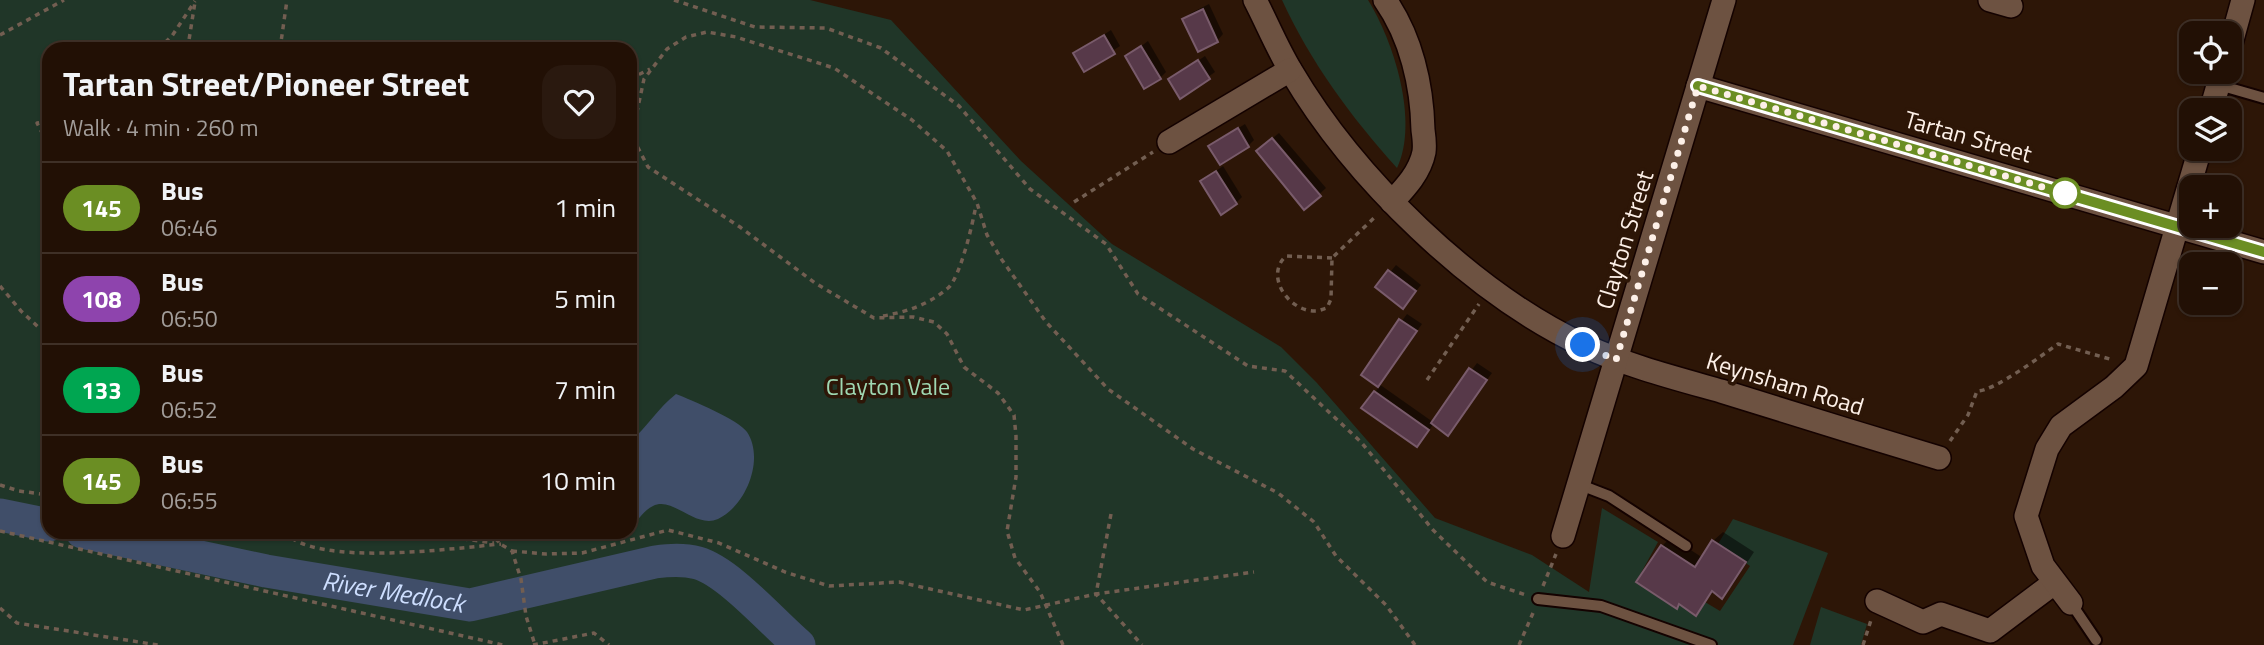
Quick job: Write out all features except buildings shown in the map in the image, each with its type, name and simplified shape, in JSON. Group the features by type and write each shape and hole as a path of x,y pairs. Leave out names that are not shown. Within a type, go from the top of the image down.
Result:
{"street":[{"name":"Keynsham Road","path":"1255,0 1290,70 1348,153 1392,202 1438,246 1491,288 1552,328 1616,360 1939,458"},
{"path":"1385,0 1396,15 1413,58 1420,90 1424,151 1408,185 1392,202"},
{"name":"Clayton Street","path":"1563,536 1724,0"},
{"path":"2238,21 2244,0"},
{"path":"1169,142 1290,70"},
{"name":"Tartan Street","path":"1698,86 2264,252"},
{"path":"2071,603 2043,566 2026,516 2047,449 2061,426 2114,387 2136,366 2196,161"},
{"path":"1877,601 1923,622 1941,614 1990,631 2054,583"}],"lane":[{"path":"2233,84 2264,98"},
{"path":"1578,484 1609,496 1686,546"},
{"path":"1538,599 1601,606 1711,645"},
{"path":"2071,603 2096,640"}],"path":[{"path":"0,35 64,0"},
{"path":"166,42 195,0"},
{"path":"189,42 195,0"},
{"path":"281,42 287,0"},
{"path":"674,0 755,27 826,28 881,48 959,106 1030,189 1106,244 1138,294 1248,366 1285,371 1361,442 1433,530 1487,582 1538,599"},
{"path":"637,112 644,79 667,48 686,37 707,32 736,37 834,68 912,120 947,151 977,203 988,235 1002,260 1046,322 1108,389 1193,449 1278,493 1314,522 1336,556 1387,605 1415,645"},
{"path":"637,75 653,67"},
{"path":"1074,202 1169,142"},
{"path":"637,146 648,167 740,227 815,283 874,318 913,317 934,322 947,334 964,367 998,393 1014,415 1016,477 1007,531 1014,558 1041,592 1063,645"},
{"path":"1332,258 1331,299 1327,308 1314,311 1287,298 1279,286 1276,271 1286,256 1332,258 1392,202"},
{"path":"874,318 909,311 950,287 971,237 977,203"},
{"path":"0,286 42,330"},
{"path":"1427,380 1491,288"},
{"path":"1939,458 1968,415 1977,391 2007,378 2058,344 2136,366"},
{"path":"0,485 42,494"},
{"path":"1096,594 1111,514"},
{"path":"637,538 668,530 719,544 785,572 829,586 899,582 1024,610 1096,594 1254,572"},
{"path":"0,531 503,645"},
{"path":"1519,645 1563,536"},
{"path":"290,539 325,550 377,554 501,544"},
{"path":"464,539 501,544"},
{"path":"496,539 512,551 547,554 582,553 634,539"},
{"path":"512,551 521,579 524,609 534,645 594,633 609,645"},
{"path":"1096,594 1142,645"},
{"path":"1863,645 1877,601"},
{"path":"0,608 17,623 158,645"}],"green space":[{"name":"Clayton Vale","path":"0,0 810,0 891,20 1021,161 1112,244 1281,347 1317,383 1435,518 1532,555 1589,592 1602,508 1658,542 1636,582 1677,608 1679,604 1695,615 1705,602 1720,611 1750,566 1718,544 1733,519 1828,553 1793,645 0,645"},
{"path":"1282,0 1368,0 1387,37 1404,105 1403,149 1397,168 1333,88 1306,46"},
{"path":"1821,607 1867,624 1861,645 1810,645"}],"water":[{"path":"676,394 725,416 747,432 754,455 750,481 737,504 718,519 701,520 661,504 650,508 637,520 637,435"}],"waterway":[{"name":"River Medlock","path":"0,515 42,524"},
{"name":"River Medlock","path":"115,539 266,571 470,605 655,562 687,561 710,568 723,577 799,645"}],"bus line":[{"name":"145","path":"1698,86 2264,252"}],"route":[{"path":"1583,345 1616,360 1698,86 2077,197 2065,193"}]}
